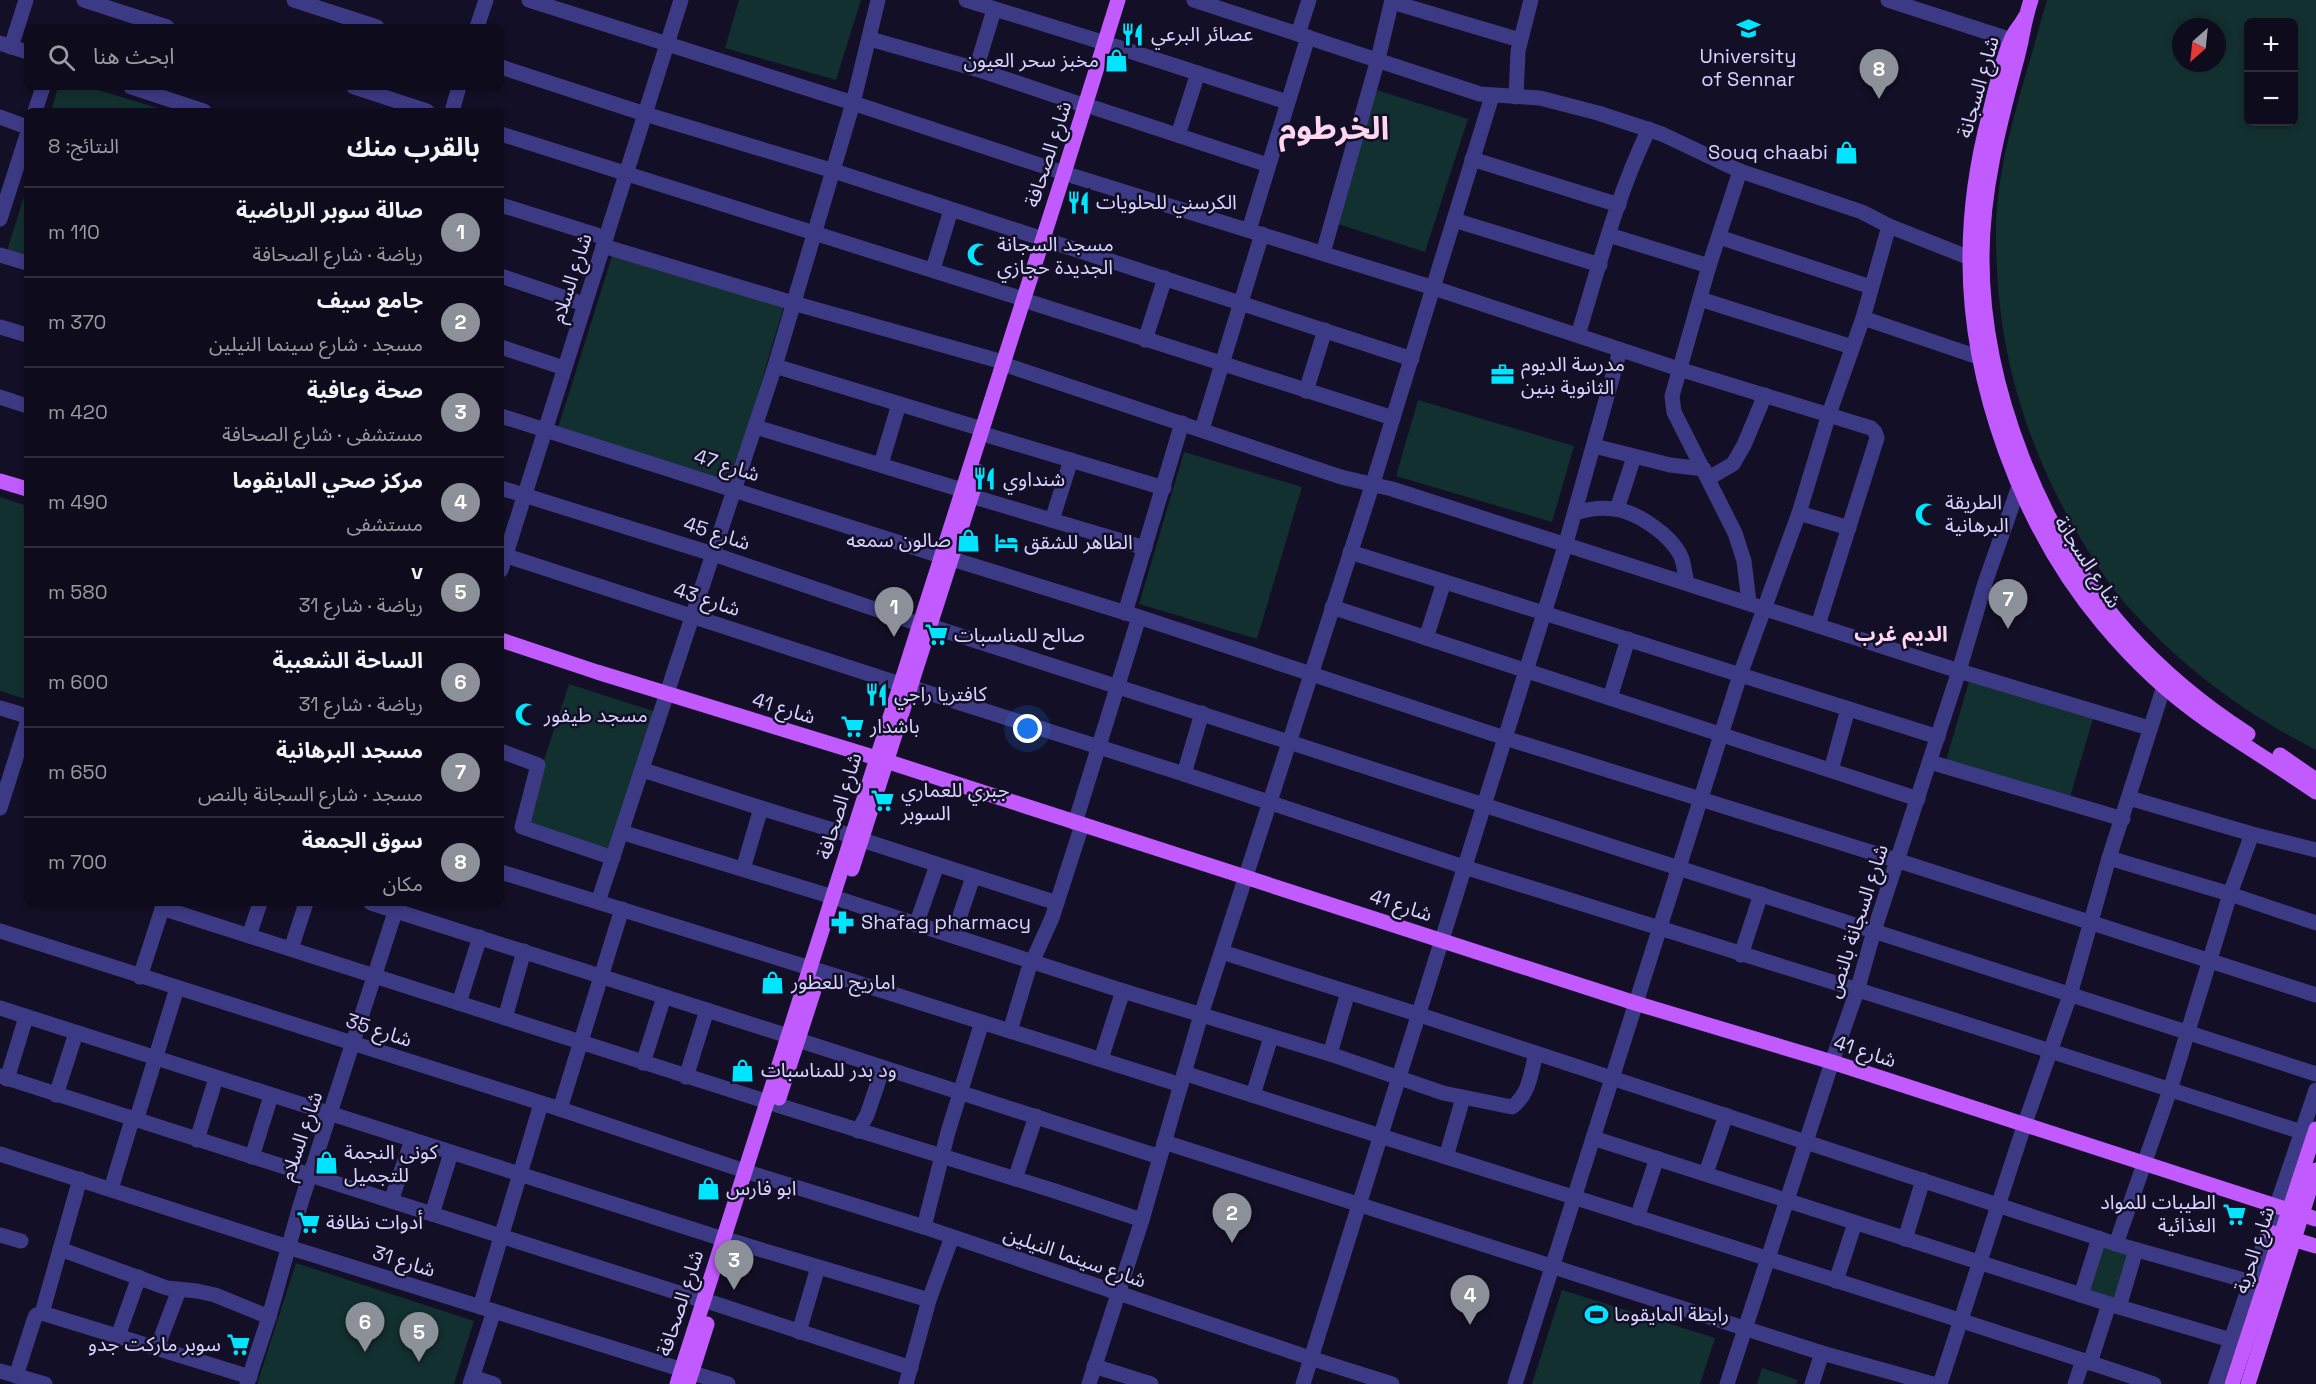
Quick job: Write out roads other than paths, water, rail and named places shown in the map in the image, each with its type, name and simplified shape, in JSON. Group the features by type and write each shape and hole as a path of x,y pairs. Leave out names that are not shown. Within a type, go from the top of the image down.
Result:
{"main road":[{"name":"شارع الصحافة","path":"676,1384 687,1375 727,1240 1069,174 1109,44 1118,0"},
{"name":"شارع الصحافة","path":"1109,44 1128,0"},
{"name":"شارع السجانة","path":"2031,0 1982,143 1973,203 1970,258 1980,358 2002,437 2019,486 2048,542 2088,605 2112,634 2164,686 2209,715"},
{"name":"شارع السجانة","path":"2016,42 1994,145 1985,204 1982,258 1987,323 1999,389 2028,473 2073,557 2108,609 2127,632 2209,715"},
{"path":"0,481 24,488"},
{"name":"شارع 41","path":"504,641 1635,1003 1832,1062 2144,1165 2296,1212"},
{"path":"2209,715 2316,780"},
{"path":"2209,715 2316,792"},
{"name":"شارع الحرية","path":"2232,1384 2282,1236 2316,1170"},
{"path":"2282,1236 2316,1246"},
{"name":"شارع الحرية","path":"2248,1384 2282,1236"}],"street":[{"path":"24,51 5,45 26,0"},
{"path":"84,0 158,24"},
{"path":"294,0 347,22"},
{"path":"478,24 486,0"},
{"path":"529,0 562,5 668,43 1069,174 1871,428 1877,438 1818,625"},
{"name":"شارع السلام","path":"504,553 681,0"},
{"path":"598,902 775,366 834,171 870,39 878,0"},
{"path":"966,0 1287,102"},
{"path":"1194,0 1378,59 1452,86 1492,96 1552,100 1649,129 1740,171 1862,212 1889,226 1970,258"},
{"path":"1202,429 1241,303 1268,165 1287,102 1310,0"},
{"path":"1516,97 1515,75 1520,40 1531,0"},
{"path":"1888,0 2016,42"},
{"path":"1323,253 1378,59 1392,1 1520,40"},
{"path":"976,69 994,10"},
{"path":"870,39 976,69 1268,165"},
{"path":"504,68 645,114 834,171 1412,358"},
{"path":"1179,135 1198,73"},
{"path":"36,108 42,90"},
{"path":"141,90 195,108"},
{"path":"363,90 418,108"},
{"path":"453,108 458,90"},
{"path":"1089,1384 1142,1220 1201,1015 1373,483 1492,96"},
{"path":"0,117 24,126"},
{"path":"1578,336 1631,169 1649,129"},
{"path":"504,135 933,269 1393,418"},
{"path":"0,219 4,191 24,142"},
{"path":"1472,159 1619,205"},
{"path":"1740,171 1709,266 1672,396 1674,412 1738,542 1744,561 1749,602"},
{"path":"504,206 605,242 794,303 1008,364 1341,477 1373,483 1566,543 1959,671 2150,728"},
{"path":"933,269 951,210"},
{"path":"1454,220 1600,265"},
{"path":"1515,1384 1740,675 1798,513 1828,414 1863,318 1889,226"},
{"path":"1609,235 1709,266"},
{"path":"1719,237 1871,287"},
{"path":"0,255 24,262"},
{"path":"504,277 584,304"},
{"path":"1146,339 1165,278"},
{"path":"1700,299 1852,346"},
{"path":"1863,318 1980,358"},
{"path":"0,327 24,334"},
{"path":"1306,391 1325,330"},
{"path":"504,348 564,368"},
{"path":"1303,1384 1566,543 1620,350"},
{"path":"775,366 1164,488"},
{"path":"1594,446 1706,473 1732,464 1744,445 1765,395"},
{"path":"0,397 24,405"},
{"path":"881,464 899,404"},
{"name":"شارع 47","path":"504,417 1132,615 1505,738 2316,995"},
{"path":"1010,1031 1032,962 1057,903 1098,748 1118,686 1146,548 1182,423"},
{"path":"756,427 1146,548"},
{"path":"1617,508 1634,457"},
{"path":"1052,520 1071,460"},
{"name":"شارع السجانة بالنص","path":"1727,1384 1857,991 1874,931 1899,861 1985,583 2019,486 2028,473"},
{"name":"شارع 45","path":"504,489 714,554 925,625 2316,1074"},
{"path":"1575,513 1595,508 1617,508 1641,516 1673,542 1682,558 1687,582"},
{"path":"1798,513 1849,528"},
{"path":"1350,552 1938,737"},
{"name":"شارع 43","path":"504,560 694,616 1464,867 2310,1133"},
{"path":"1426,638 1444,582"},
{"path":"1332,607 1918,799"},
{"path":"1610,698 1628,639"},
{"path":"1940,1384 2024,1126 2070,994 2109,858 2164,686"},
{"path":"0,708 24,716"},
{"path":"1831,770 1848,709"},
{"path":"1184,774 1203,713"},
{"path":"0,808 4,785 24,731"},
{"path":"504,752 538,765 522,827 613,858"},
{"path":"1930,762 2123,819"},
{"path":"642,770 1057,903"},
{"path":"2128,798 2316,850"},
{"path":"742,869 760,808"},
{"path":"621,832 1330,1054 1463,1098 1512,1107 1526,1092 1536,1053"},
{"path":"2116,1244 2170,1090 2230,894 2252,834"},
{"path":"2109,858 2230,894 2316,923"},
{"path":"916,925 937,865"},
{"path":"504,873 1101,1059 1253,1095 1767,1260 1962,1319 2154,1384"},
{"path":"953,936 973,877"},
{"path":"1741,955 1761,894"},
{"path":"141,977 163,906 686,1077 1142,1220"},
{"path":"249,936 259,906"},
{"path":"291,949 305,906"},
{"path":"397,907 480,937 1036,1116 1359,1205 1822,1353 1933,1384"},
{"name":"شارع السلام","path":"249,1381 310,1175 397,907"},
{"path":"560,1109 622,909"},
{"name":"شارع 35","path":"0,931 560,1109 749,1173"},
{"path":"459,1003 480,937"},
{"path":"505,1018 524,951"},
{"path":"1222,952 1418,1014 2116,1244 2251,1282"},
{"path":"111,1189 177,988"},
{"path":"1101,1059 1123,991"},
{"path":"1330,1054 1348,992"},
{"path":"643,1063 664,997"},
{"path":"0,1008 727,1240 929,1300"},
{"path":"686,1077 706,1010"},
{"path":"26,1017 3,1078 911,1368"},
{"path":"924,1227 982,1022"},
{"path":"56,1095 76,1033"},
{"path":"1253,1095 1271,1037"},
{"path":"858,1131 867,1116 883,1068"},
{"path":"196,1140 216,1078"},
{"path":"2216,1384 2251,1282 2296,1212 2316,1090"},
{"path":"252,1157 271,1096"},
{"path":"1446,1157 1463,1098"},
{"path":"494,1384 471,1380 501,1237 541,1104"},
{"path":"1706,1173 1726,1115"},
{"path":"1015,1179 1036,1116"},
{"path":"1593,1138 2081,1295 2231,1340"},
{"path":"391,1201 412,1140"},
{"path":"432,1214 451,1153"},
{"name":"شارع 31","path":"0,1154 687,1375 728,1384"},
{"path":"1637,1218 1657,1158"},
{"name":"شارع سينما النيلين","path":"749,1173 924,1227 1118,1294 1392,1384"},
{"path":"42,1313 80,1179"},
{"path":"1905,1239 1923,1180"},
{"path":"1836,1281 1855,1223"},
{"path":"0,1235 21,1241"},
{"path":"906,1384 929,1300 952,1237"},
{"path":"2081,1295 2099,1238"},
{"path":"60,1249 166,1288 215,1295 269,1317"},
{"path":"2075,1384 2114,1305 2136,1250"},
{"path":"799,1332 818,1268"},
{"path":"118,1336 139,1277"},
{"path":"158,1348 179,1290"},
{"path":"16,1376 36,1314 42,1313 158,1348 249,1381"},
{"path":"1812,1384 1822,1353"},
{"path":"1094,1366 1151,1384"},
{"path":"0,1371 43,1384"}],"place":[{"name":"University of Sennar","path":"1748,28"},
{"name":"عصائر البرعي","path":"1133,34"},
{"name":"مخبز سحر العيون","path":"1117,60"},
{"name":"سوق الجمعة","path":"1879,99"},
{"name":"Souq chaabi","path":"1846,152"},
{"name":"الكرسني للحلويات","path":"1078,202"},
{"name":"مسجد السجانة الجديدة حجازي","path":"979,255"},
{"name":"مدرسة الديوم الثانوية بنين","path":"1503,375"},
{"name":"شنداوي","path":"985,479"},
{"name":"الطريقة البرهانية","path":"1927,514"},
{"name":"صالون سمعه","path":"969,540"},
{"name":"الطاهر للشقق","path":"1006,542"},
{"name":"مسجد البرهانية","path":"2008,629"},
{"name":"صالح للمناسبات","path":"936,635"},
{"name":"صالة سوبر الرياضية","path":"894,637"},
{"name":"كافتريا راجي","path":"876,694"},
{"name":"مسجد طيفور","path":"526,715"},
{"name":"باشدار","path":"852,726"},
{"name":"جبري للعماري السوبر","path":"883,801"},
{"name":"Shafag pharmacy","path":"843,922"},
{"name":"اماريج للعطور","path":"773,982"},
{"name":"ود بدر للمناسبات","path":"743,1070"},
{"name":"كوني النجمة للتجميل","path":"326,1163"},
{"name":"ابو فارس","path":"708,1188"},
{"name":"الطيبات للمواد الغذائية","path":"2234,1214"},
{"name":"أدوات نظافة","path":"308,1222"},
{"name":"جامع سيف","path":"1232,1243"},
{"name":"صحة وعافية","path":"734,1290"},
{"name":"رابطة المايقوما","path":"1596,1314"},
{"name":"مركز صحي المايقوما","path":"1470,1325"},
{"name":"سوبر ماركت جدو","path":"239,1344"},
{"name":"الساحة الشعبية","path":"365,1352"},
{"name":"v","path":"419,1362"}],"district":[{"name":"الخرطوم","path":"1334,128"},
{"name":"الديم غرب","path":"1901,634"}]}
